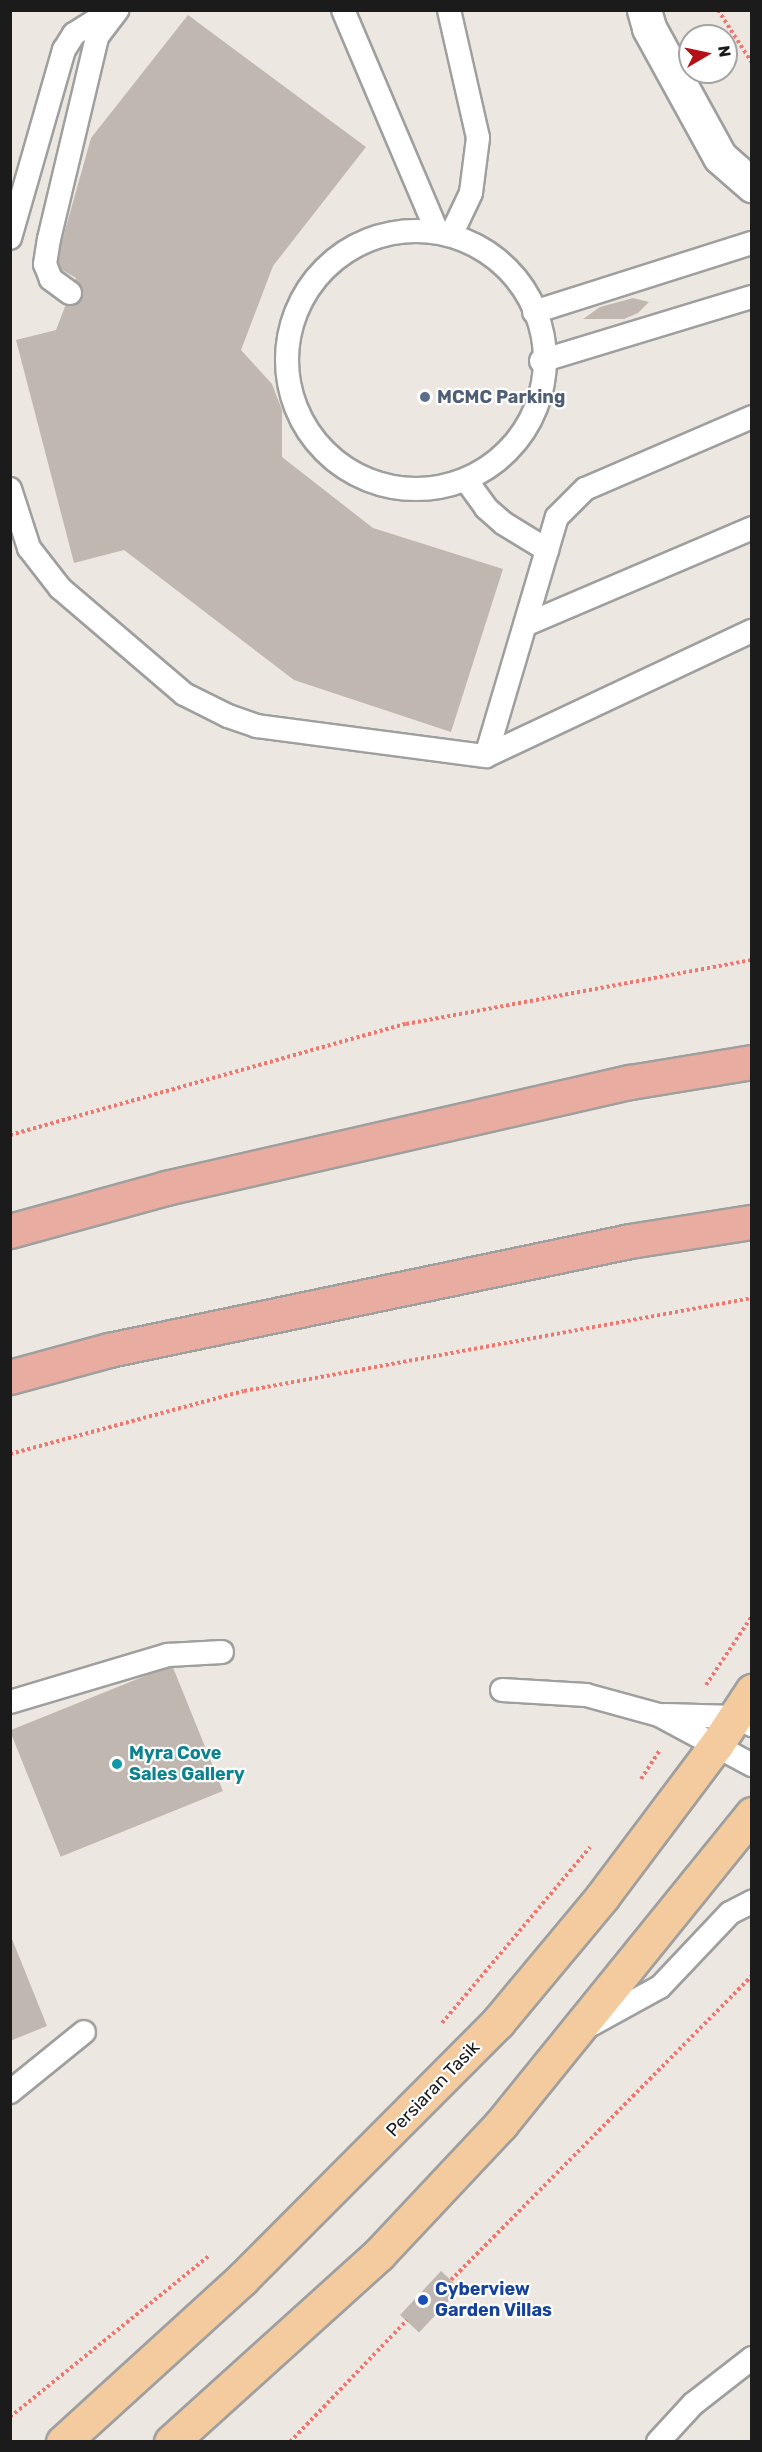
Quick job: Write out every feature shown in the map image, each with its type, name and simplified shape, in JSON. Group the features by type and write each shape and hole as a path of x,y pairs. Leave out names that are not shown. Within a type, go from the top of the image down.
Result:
{"highway":[{"path":"10,1231 201,1180 630,1082 752,1062"},
{"path":"10,1377 109,1350 606,1246 752,1222"}],"main road":[{"name":"Persiaran Tasik","path":"63,2442 242,2279 498,2022 602,1897 717,1744 746,1711"},
{"path":"171,2442 379,2254 501,2124 568,2038 752,1814"}],"street":[{"path":"644,10 649,28 720,157 752,185"}],"lane":[{"path":"10,238 64,50 74,34 112,10"},
{"path":"70,293 51,279 45,264 49,239 97,37 117,10"},
{"path":"343,10 445,232"},
{"path":"445,232 471,193 478,138 449,10"},
{"path":"422,229 445,232 477,243 503,262 534,312 542,380 536,413 522,438 493,464 466,480 414,490 382,487 353,477 311,433 299,407 292,377 290,344 295,315 324,265 353,245 384,235 422,229"},
{"path":"534,312 752,243"},
{"path":"541,361 752,297"},
{"path":"486,756 557,517 585,489 752,417"},
{"path":"466,480 486,508 503,523 547,550"},
{"path":"10,489 29,548 60,588 184,694 206,706 257,726 486,756 752,631"},
{"path":"525,625 752,528"},
{"path":"10,1702 168,1655 222,1652"},
{"path":"502,1690 586,1695 674,1718 752,1765"},
{"path":"674,1718 746,1711"},
{"path":"568,2038 660,1987 730,1913 752,1902"},
{"path":"10,2092 84,2032"},
{"path":"658,2442 693,2404 752,2358"}],"path":[{"path":"718,10 752,63"},
{"path":"10,1135 406,1024 752,960"},
{"path":"10,1454 244,1390 752,1298"},
{"path":"635,1788 674,1718 752,1616"},
{"path":"438,2027 595,1842"},
{"path":"451,2280 752,1976"},
{"path":"10,2417 212,2253"},
{"path":"290,2442 407,2320"}],"building":[{"path":"188,15 366,147 273,266 241,350 272,384 282,410 282,457 373,528 503,569 451,732 294,680 124,550 74,563 16,340 56,330 76,278 55,266 91,138"},
{"path":"633,298 649,302 638,313 624,319 583,319 600,307"},
{"name":"Myra Cove Sales Gallery","path":"172,1665 223,1791 61,1857 10,1730"},
{"path":"10,1934 47,2026 10,2041"},
{"path":"441,2271 460,2289 419,2333 400,2315"}],"place":[{"name":"MCMC Parking","path":"425,397"},
{"name":"Myra Cove Sales Gallery","path":"117,1764"},
{"name":"Cyberview Garden Villas","path":"423,2300"}]}
